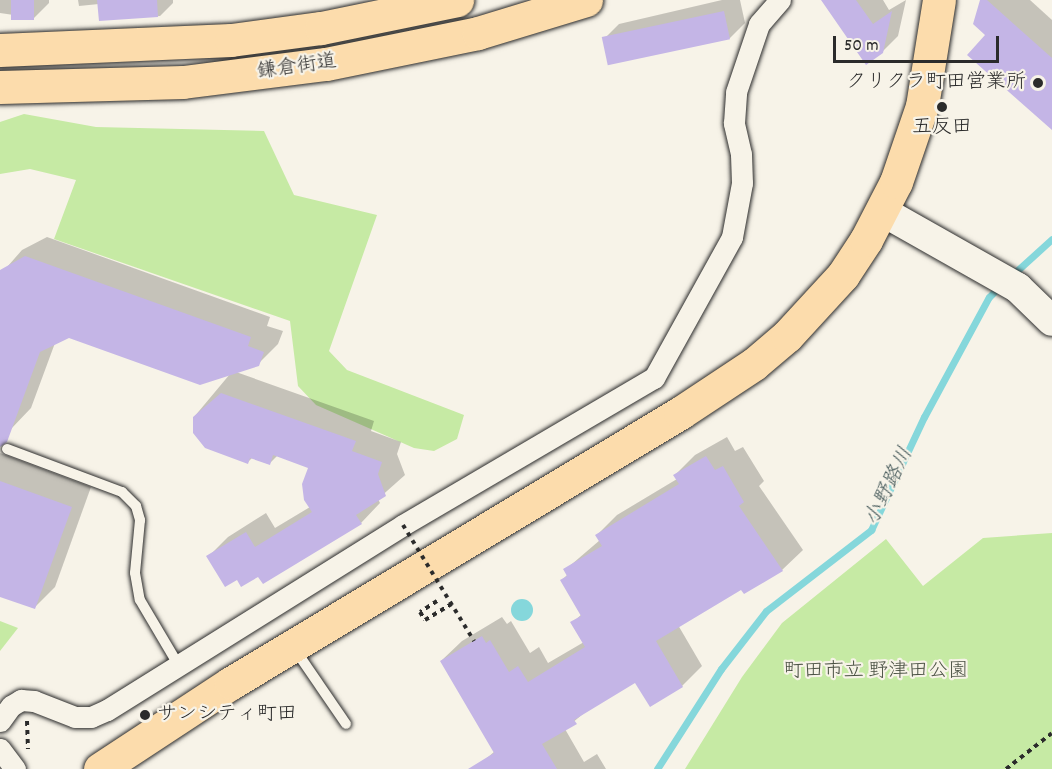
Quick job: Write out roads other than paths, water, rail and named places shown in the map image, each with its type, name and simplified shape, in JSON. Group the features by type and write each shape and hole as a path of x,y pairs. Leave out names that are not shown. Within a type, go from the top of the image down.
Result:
{"main road":[{"name":"鎌倉街道","path":"0,50 231,40 321,28 457,0"},
{"name":"鎌倉街道","path":"0,87 183,82 326,64 478,33 586,0"},
{"path":"100,769 292,646 680,413 754,364 787,336 836,283 882,211 921,106 939,0"}],"street":[{"path":"0,721 11,706 21,700 34,700 75,717 91,717 178,666 404,525 654,378 732,237 742,183 741,154 734,123 736,92 759,24 780,0"},
{"path":"882,211 1018,288 1052,321"},
{"path":"0,749 23,763"}],"lane":[{"path":"7,449 122,492 136,506 140,520 135,573 140,600 178,666"},
{"path":"292,646 346,724"}],"water":[{"path":"522,599 530,602 533,610 530,618 522,621 514,618 511,610 514,602"}],"waterway":[{"name":"小野路川","path":"1011,276 1052,239"},
{"name":"小野路川","path":"657,769 721,669 766,611 871,530 924,417 989,297 999,287"}],"place":[{"name":"クリクラ町田営業所","path":"1038,83"},
{"name":"五反田","path":"942,107"},
{"name":"サンシティ町田","path":"145,715"}],"park label":[{"name":"町田市立 野津田公園","path":"876,672"}]}
